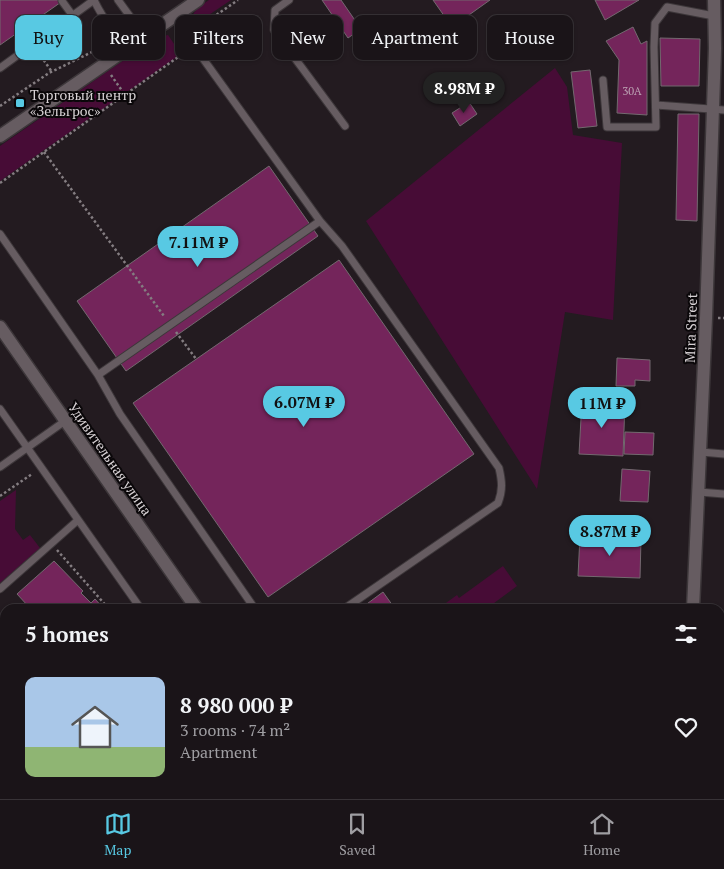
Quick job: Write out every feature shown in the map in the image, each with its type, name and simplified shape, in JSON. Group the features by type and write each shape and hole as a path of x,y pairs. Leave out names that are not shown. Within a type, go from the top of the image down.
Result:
{"street":[{"path":"178,15 198,0"},
{"name":"Mira Street","path":"693,604 721,47 714,16 714,0"},
{"path":"165,24 175,17"},
{"path":"0,136 111,60"},
{"name":"Удивительная улица","path":"0,327 193,604"}],"lane":[{"path":"75,15 94,0 101,15"},
{"path":"118,0 129,15"},
{"path":"289,0 275,10 274,30 345,126"},
{"path":"62,1 73,15"},
{"path":"603,80 607,127 656,127 655,23 667,7 714,16"},
{"path":"0,68 15,57"},
{"path":"204,60 320,220 342,246 499,468 502,480 502,493 498,503 351,604"},
{"path":"656,105 718,110"},
{"path":"98,375 320,220"},
{"path":"0,234 98,375 120,414 252,604"},
{"path":"0,409 137,604"},
{"path":"0,467 65,421"},
{"path":"701,452 724,454"},
{"path":"699,492 724,494"},
{"path":"0,589 78,520"}],"path":[{"path":"217,15 238,0"},
{"path":"0,183 175,59"},
{"path":"44,152 196,359"},
{"path":"55,548 105,604"}],"shaded area":[{"path":"209,0 231,0 209,15 193,15 198,8"},
{"path":"168,35 175,45 175,58 0,181 0,146 124,60 165,60 165,36"},
{"path":"555,68 567,87 573,135 622,143 613,320 565,312 537,489 366,221"},
{"path":"16,490 15,529 23,540 30,535 40,548 0,583 0,501"},
{"path":"503,566 517,586 493,604 445,604 457,595 459,598"}],"building":[{"path":"0,0 64,0 43,15 15,15 15,34 0,45"},
{"path":"322,0 341,0 353,17 353,35 348,38 343,31 343,15 332,15"},
{"path":"433,0 490,0 469,15 444,15"},
{"path":"595,0 639,0 605,20"},
{"path":"633,27 641,44 647,41 647,115 617,113 619,60 606,41"},
{"path":"660,38 700,39 699,86 661,86"},
{"path":"590,70 597,126 578,128 571,72"},
{"path":"469,102 477,114 460,126 452,113"},
{"path":"678,114 699,114 697,221 676,220"},
{"path":"269,166 318,236 126,371 77,301"},
{"path":"339,260 474,454 268,597 133,403"},
{"path":"617,358 650,360 650,381 635,380 635,386 616,386"},
{"path":"582,401 625,403 623,456 579,454"},
{"path":"625,432 654,433 653,455 624,454"},
{"path":"622,469 650,471 648,502 620,501"},
{"path":"580,536 641,539 640,578 578,576"},
{"path":"54,561 83,591 81,593 91,603 95,599 100,604 26,604 17,594"},
{"path":"383,592 392,604 367,604"}],"place":[{"name":"Торговый центр «Зельгрос»","path":"20,103"}]}
